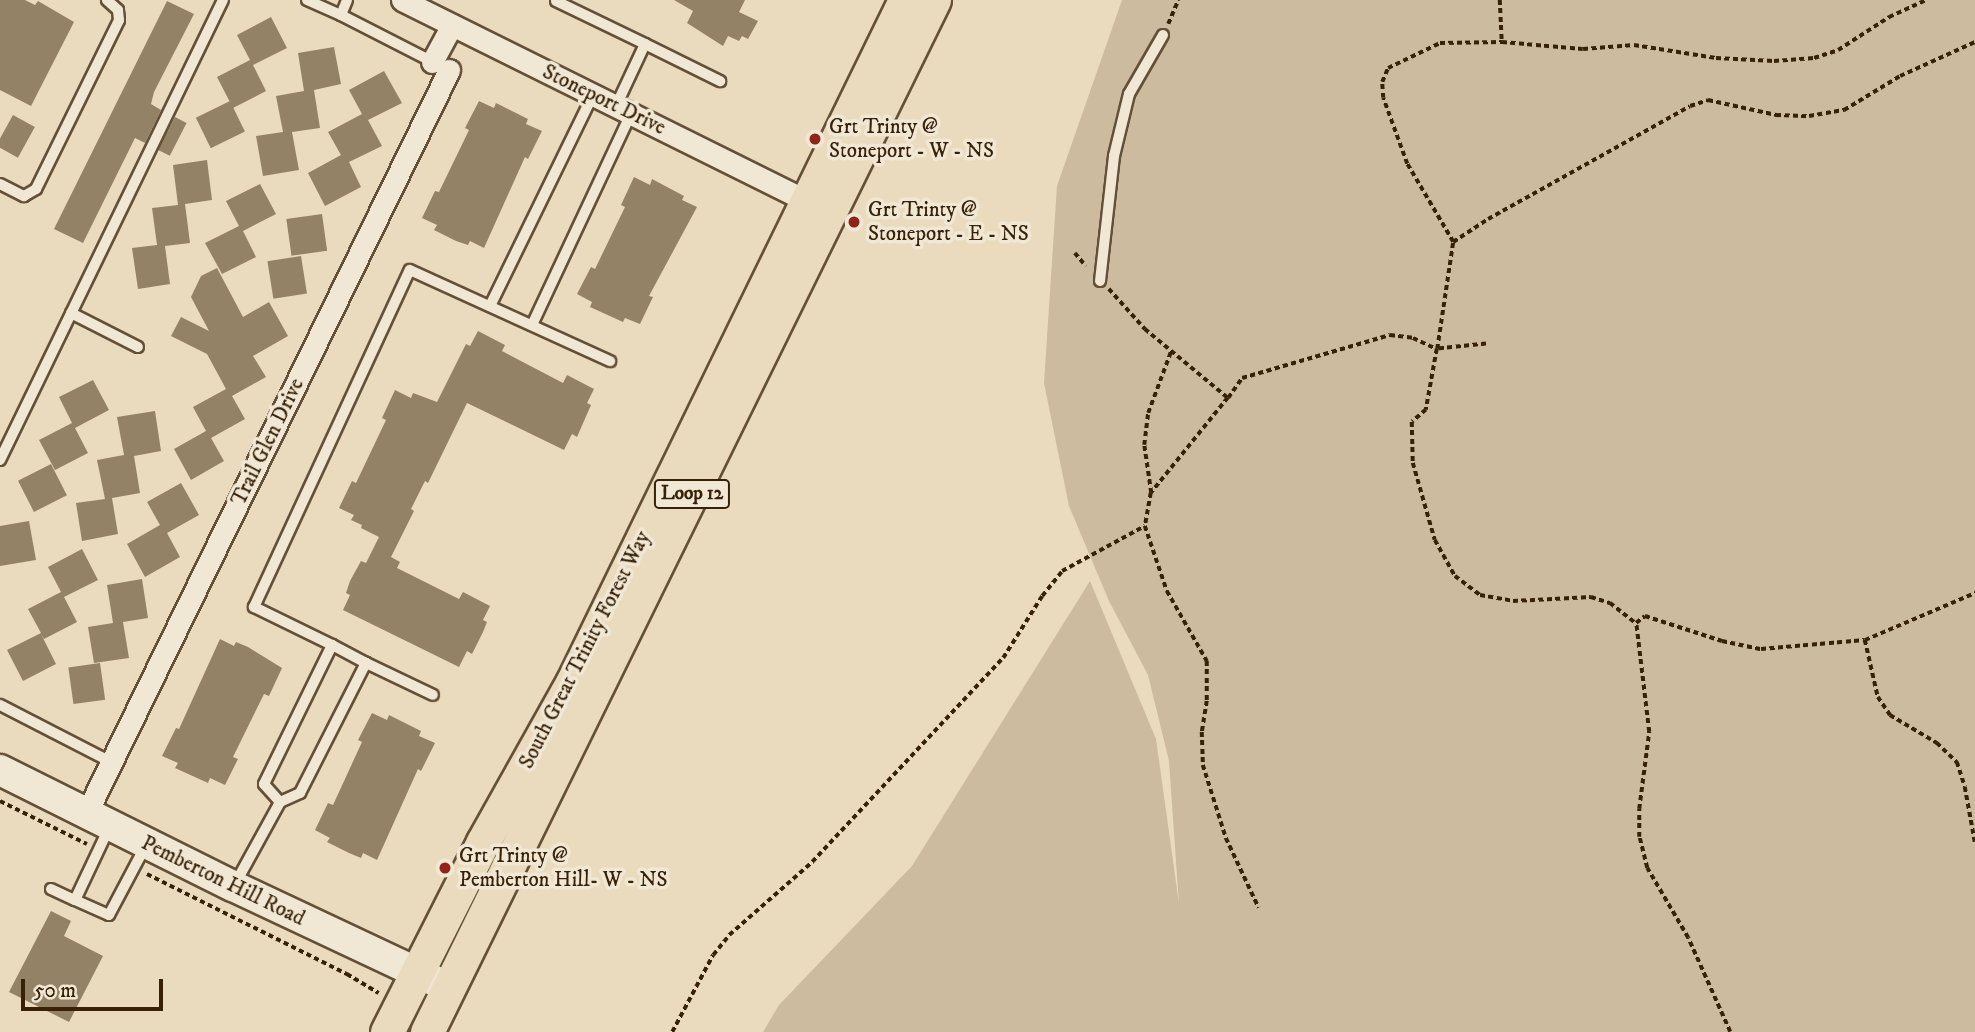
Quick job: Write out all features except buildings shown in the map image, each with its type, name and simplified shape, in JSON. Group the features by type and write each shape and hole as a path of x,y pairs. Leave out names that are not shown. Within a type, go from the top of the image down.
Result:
{"main road":[{"name":"South Great Trinity Forest Way","path":"387,1032 484,842 572,682 905,0"},
{"name":"South Great Trinity Forest Way","path":"427,1032 934,0"}],"street":[{"name":"Stoneport Drive","path":"402,0 807,201"},
{"name":"Trail Glen Drive","path":"98,830 111,762 440,66 452,25"},
{"name":"Pemberton Hill Road","path":"0,770 141,856 233,886 450,988"}],"lane":[{"path":"0,184 24,196 36,189 119,20 118,10 107,0"},
{"path":"0,460 223,0"},
{"path":"307,0 440,66"},
{"path":"341,15 347,0"},
{"path":"556,1 719,81"},
{"path":"1100,281 1114,156 1129,94 1163,34"},
{"path":"532,325 623,110 645,44"},
{"path":"490,306 593,95"},
{"path":"433,695 254,607 410,270 610,360"},
{"path":"71,313 138,347"},
{"path":"280,802 264,784 332,645"},
{"path":"233,886 280,802 300,793 366,663"},
{"path":"0,705 111,762"},
{"path":"75,900 98,830"},
{"path":"51,889 108,915 141,856"}],"path":[{"path":"1163,34 1178,0"},
{"path":"1500,0 1502,42"},
{"path":"1730,1032 1688,938 1647,868 1639,837 1639,808 1649,732 1636,623 1610,603 1591,597 1513,601 1480,594 1455,576 1435,540 1413,463 1412,422 1426,410 1453,242 1407,164 1383,98 1382,82 1388,68 1440,43 1502,42 1583,49 1634,45 1716,58 1774,61 1814,58 1838,50 1889,17 1926,0"},
{"path":"1453,242 1488,219 1690,106 1709,100 1776,115 1809,117 1844,110 1900,76 1975,42"},
{"path":"1075,253 1145,330 1228,398"},
{"path":"1151,493 1242,378 1390,335 1413,338 1437,349 1486,344"},
{"path":"1171,351 1148,413 1144,445 1151,493 1145,526 1167,591 1207,661 1207,701 1202,732 1203,765 1226,838 1259,908"},
{"path":"672,1032 713,955 729,935 813,862 1003,658 1042,596 1062,571 1145,526"},
{"path":"1636,623 1645,616 1722,641 1761,649 1865,640 1975,593"},
{"path":"1865,640 1878,697 1890,715 1937,743 1956,762 1965,787 1975,842"},
{"path":"0,801 98,830"},
{"path":"141,856 379,993"}],"shaded area":[{"path":"1122,0 1975,0 1975,1032 763,1032 779,1005 912,866 1090,581 1156,739 1179,904 1169,761 1148,675 1109,601 1069,506 1044,383 1057,186"}],"place":[{"name":"Grt Trinty @ Stoneport - W - NS","path":"815,139"},
{"name":"Grt Trinty @ Stoneport - E - NS","path":"854,222"},
{"name":"Grt Trinty @ Pemberton Hill- W - NS","path":"445,868"}]}
